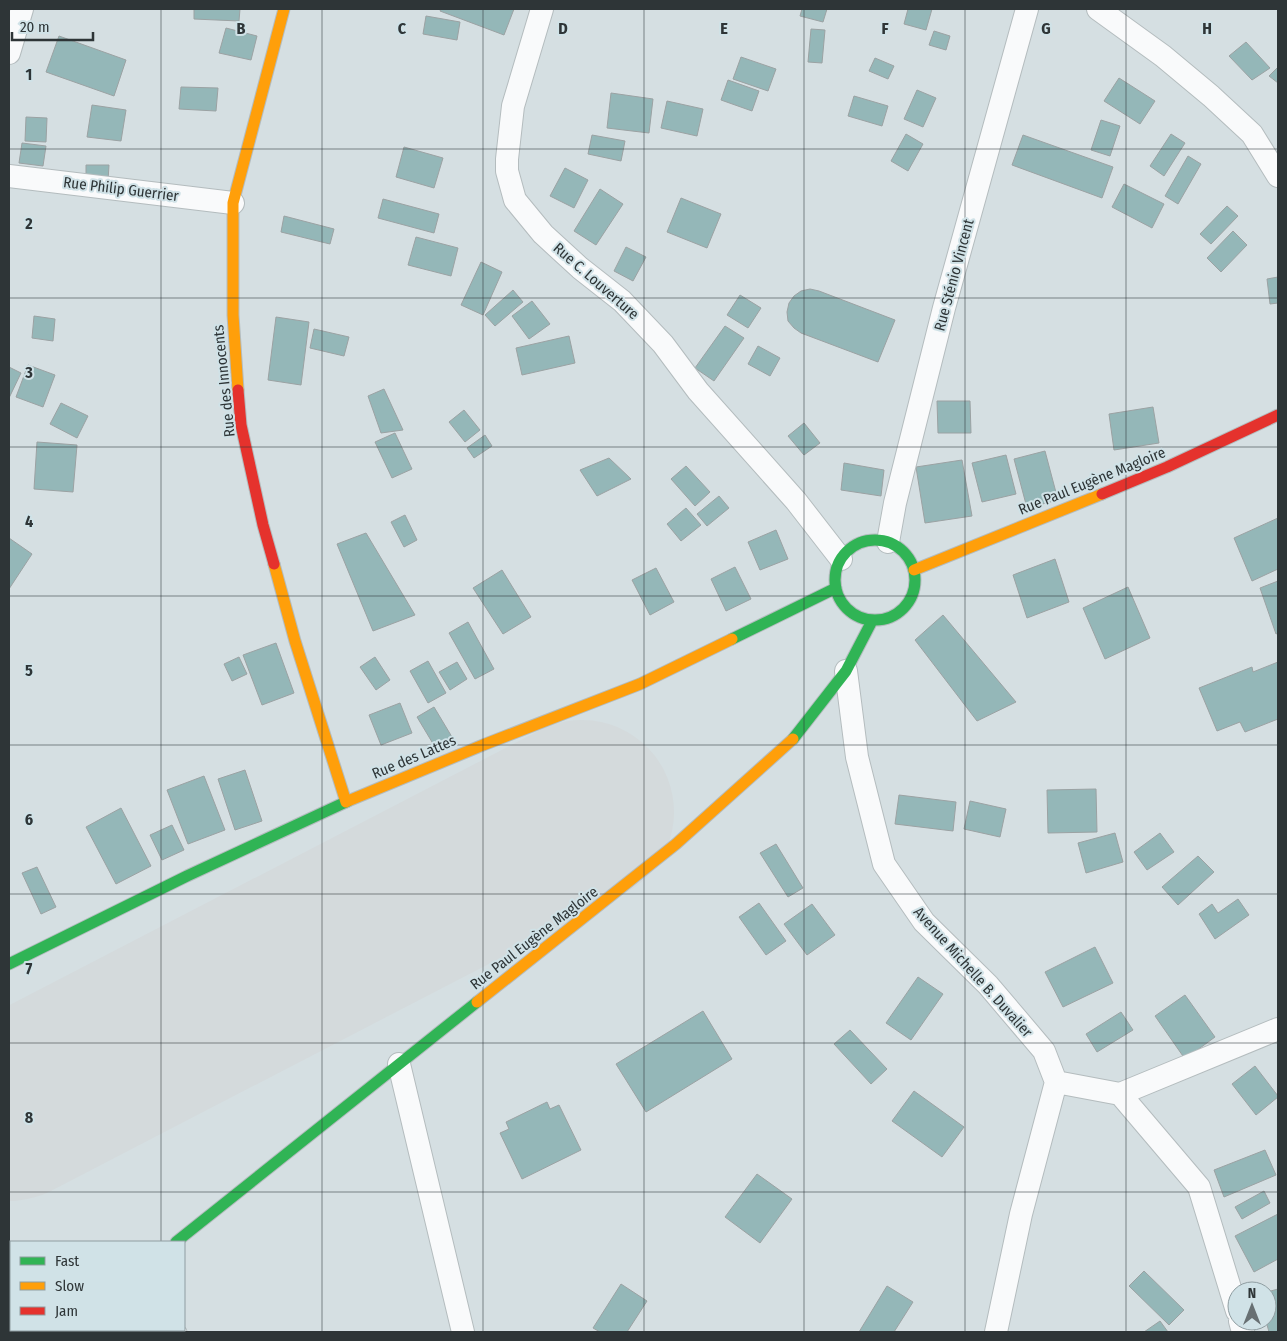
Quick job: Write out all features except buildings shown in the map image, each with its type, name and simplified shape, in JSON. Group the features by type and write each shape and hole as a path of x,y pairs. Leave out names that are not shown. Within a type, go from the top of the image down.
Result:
{"street":[{"path":"9,53 22,9"},
{"name":"Rue des Innocents","path":"284,9 233,203 233,315 241,425 263,525 295,641 346,802"},
{"name":"Rue C. Louverture","path":"542,9 512,106 507,171 515,200 543,234 580,268 622,301 663,344 698,390 796,502 841,560"},
{"name":"Rue Sténio Vincent","path":"888,542 895,503 944,308 1027,9"},
{"path":"1098,9 1163,56 1211,96 1252,134 1278,173"},
{"name":"Rue Philip Guerrier","path":"9,176 233,203"},
{"name":"Rue Paul Eugène Magloire","path":"914,570 1167,467 1278,415"},
{"path":"878,540 888,542 905,553 911,561 915,585 911,600 901,612 888,619 872,621 849,611 840,601 836,588 836,574 841,560 848,551 862,543 878,540"},
{"name":"Rue des Lattes","path":"9,964 187,876 346,802 483,745 640,684 836,588"},
{"name":"Rue Paul Eugène Magloire","path":"177,1241 676,844 792,740 846,671 872,621"},
{"name":"Avenue Michelle B. Duvalier","path":"846,671 857,757 884,864 924,922 988,985 1044,1051 1056,1082"},
{"path":"996,1332 1021,1214 1056,1082 1120,1094 1278,1029"},
{"path":"399,1064 463,1332"},
{"path":"1120,1094 1199,1187 1228,1281"}],"runway":[{"path":"9,1109 582,812"}],"traffic: fast":[{"path":"875,540 890,543 903,552 912,565 915,580 912,595 903,608 890,617 875,620 860,617 847,608 838,595 835,580 838,565 847,552 860,543 875,540"},
{"path":"732,639 836,588"},
{"path":"793,739 846,671 872,621"},
{"path":"9,964 187,876 348,801"},
{"path":"177,1241 477,1002"}],"traffic: slow":[{"path":"238,390 233,315 233,203 284,9"},
{"path":"914,570 1102,494"},
{"path":"274,564 295,641 346,802"},
{"path":"348,801 483,745 640,684 732,639"},
{"path":"477,1002 676,844 793,739"}],"traffic: jam":[{"path":"238,390 241,425 263,525 274,564"},
{"path":"1102,494 1167,467 1278,415"}]}
